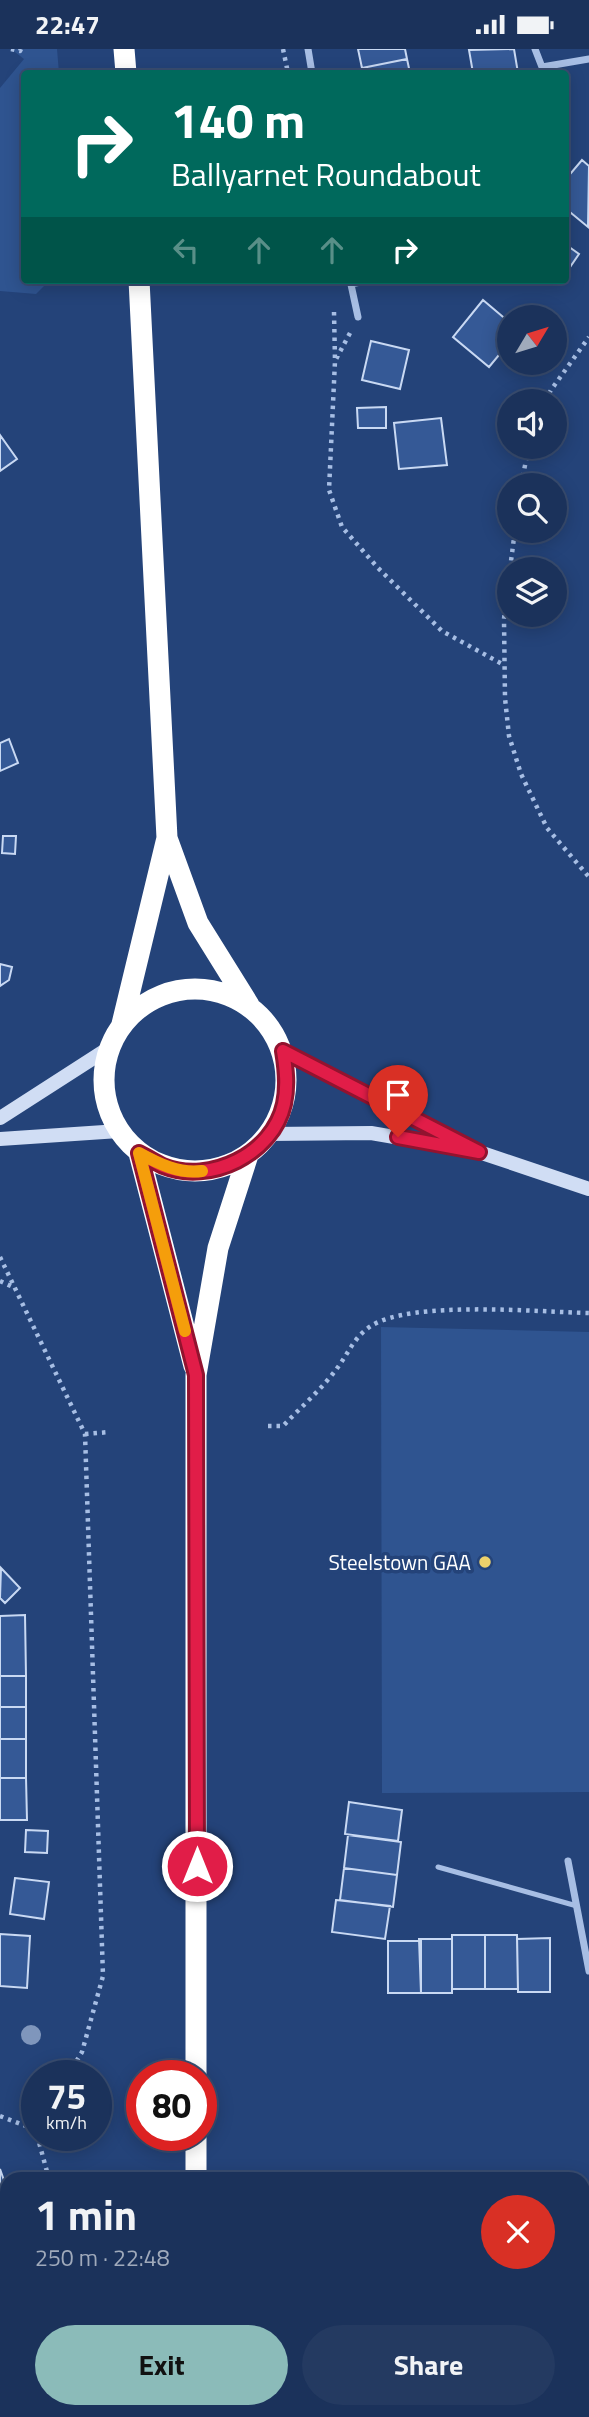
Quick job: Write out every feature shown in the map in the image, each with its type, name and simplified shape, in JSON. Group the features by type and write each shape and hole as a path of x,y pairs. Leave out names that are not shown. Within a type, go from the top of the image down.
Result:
{"highway":[{"path":"124,49 126,70"},
{"path":"139,284 167,838 122,1024 109,1048 103,1076 107,1105 119,1131 139,1153 165,1167 194,1172 222,1168 248,1155 270,1134 283,1107 287,1079 283,1051 269,1025 249,1005 198,923 167,838"},
{"path":"122,1024 143,1004 168,992 187,989 224,993 249,1005"},
{"path":"139,1153 196,1375"},
{"path":"196,2060 196,1375 218,1248 248,1155"},
{"path":"196,2151 196,2172"}],"street":[{"path":"308,49 312,70"},
{"path":"535,49 542,67 589,59"},
{"path":"351,284 358,317"},
{"path":"0,1118 109,1048"},
{"path":"283,1051 479,1152"},
{"path":"0,1139 119,1131"},
{"path":"270,1134 371,1133 479,1152 589,1189"},
{"path":"568,1861 589,1971"}],"lane":[{"path":"438,1867 577,1906"}],"path":[{"path":"10,49 21,49"},
{"path":"283,49 287,70"},
{"path":"334,309 335,361 329,490 342,527 378,568 442,631 504,665"},
{"path":"335,361 358,317"},
{"path":"552,389 589,337"},
{"path":"504,627 505,698 509,736 521,774 547,828 589,877"},
{"path":"0,1257 85,1434 103,1976 82,2052 77,2060"},
{"path":"0,1281 15,1289"},
{"path":"268,1426 283,1426 338,1369 353,1342 371,1326 393,1315 443,1310 589,1313"},
{"path":"85,1434 110,1432"},
{"path":"0,2116 21,2125"},
{"path":"42,2151 47,2172"}],"shaded area":[{"path":"11,49 57,49 59,70 21,70 21,284 46,284 36,294 0,291 0,88 24,59"},
{"name":"Steelstown GAA","path":"381,1327 589,1332 589,1792 382,1793"}],"building":[{"path":"358,49 405,49 407,59 362,68"},
{"path":"514,49 518,70 472,70 469,50"},
{"path":"407,59 409,70 362,70"},
{"path":"582,160 589,166 588,227 569,211 569,175"},
{"path":"569,247 579,254 569,269"},
{"path":"483,300 497,312 497,357 489,367 453,337"},
{"path":"371,341 409,350 400,389 362,380"},
{"path":"386,407 386,428 358,428 357,408"},
{"path":"441,418 447,465 399,469 394,423"},
{"path":"0,435 17,459 0,471"},
{"path":"9,739 18,763 0,771 0,743"},
{"path":"3,836 16,836 15,854 2,853"},
{"path":"0,964 12,967 9,980 0,986"},
{"path":"1,1568 20,1588 5,1603 0,1598"},
{"path":"25,1615 26,1676 0,1676 0,1616"},
{"path":"0,1676 26,1676 26,1707 0,1707"},
{"path":"0,1707 26,1707 26,1739 0,1739"},
{"path":"0,1739 26,1739 26,1778 0,1778"},
{"path":"0,1778 26,1778 27,1820 0,1820"},
{"path":"349,1802 402,1810 398,1841 345,1834"},
{"path":"26,1830 48,1831 47,1853 25,1852"},
{"path":"348,1835 401,1842 397,1875 344,1868"},
{"path":"344,1868 397,1875 393,1907 340,1900"},
{"path":"15,1878 49,1882 44,1919 10,1914"},
{"path":"336,1900 390,1906 385,1939 332,1932"},
{"path":"0,1934 30,1936 27,1988 0,1986"},
{"path":"452,1935 485,1935 485,1989 452,1989"},
{"path":"485,1935 517,1935 518,1989 485,1989"},
{"path":"550,1938 550,1992 518,1992 517,1939"},
{"path":"419,1939 452,1939 452,1993 421,1993"},
{"path":"388,1941 421,1941 421,1993 388,1993"}],"slow traffic":[{"path":"185,1331 139,1153 165,1167 202,1171"}],"place":[{"name":"Steelstown GAA","path":"485,1562"}],"route":[{"path":"197,1866 196,1375 139,1153 165,1167 194,1172 222,1168 248,1155 270,1134 283,1107 287,1079 283,1051 479,1152 398,1137"}]}
